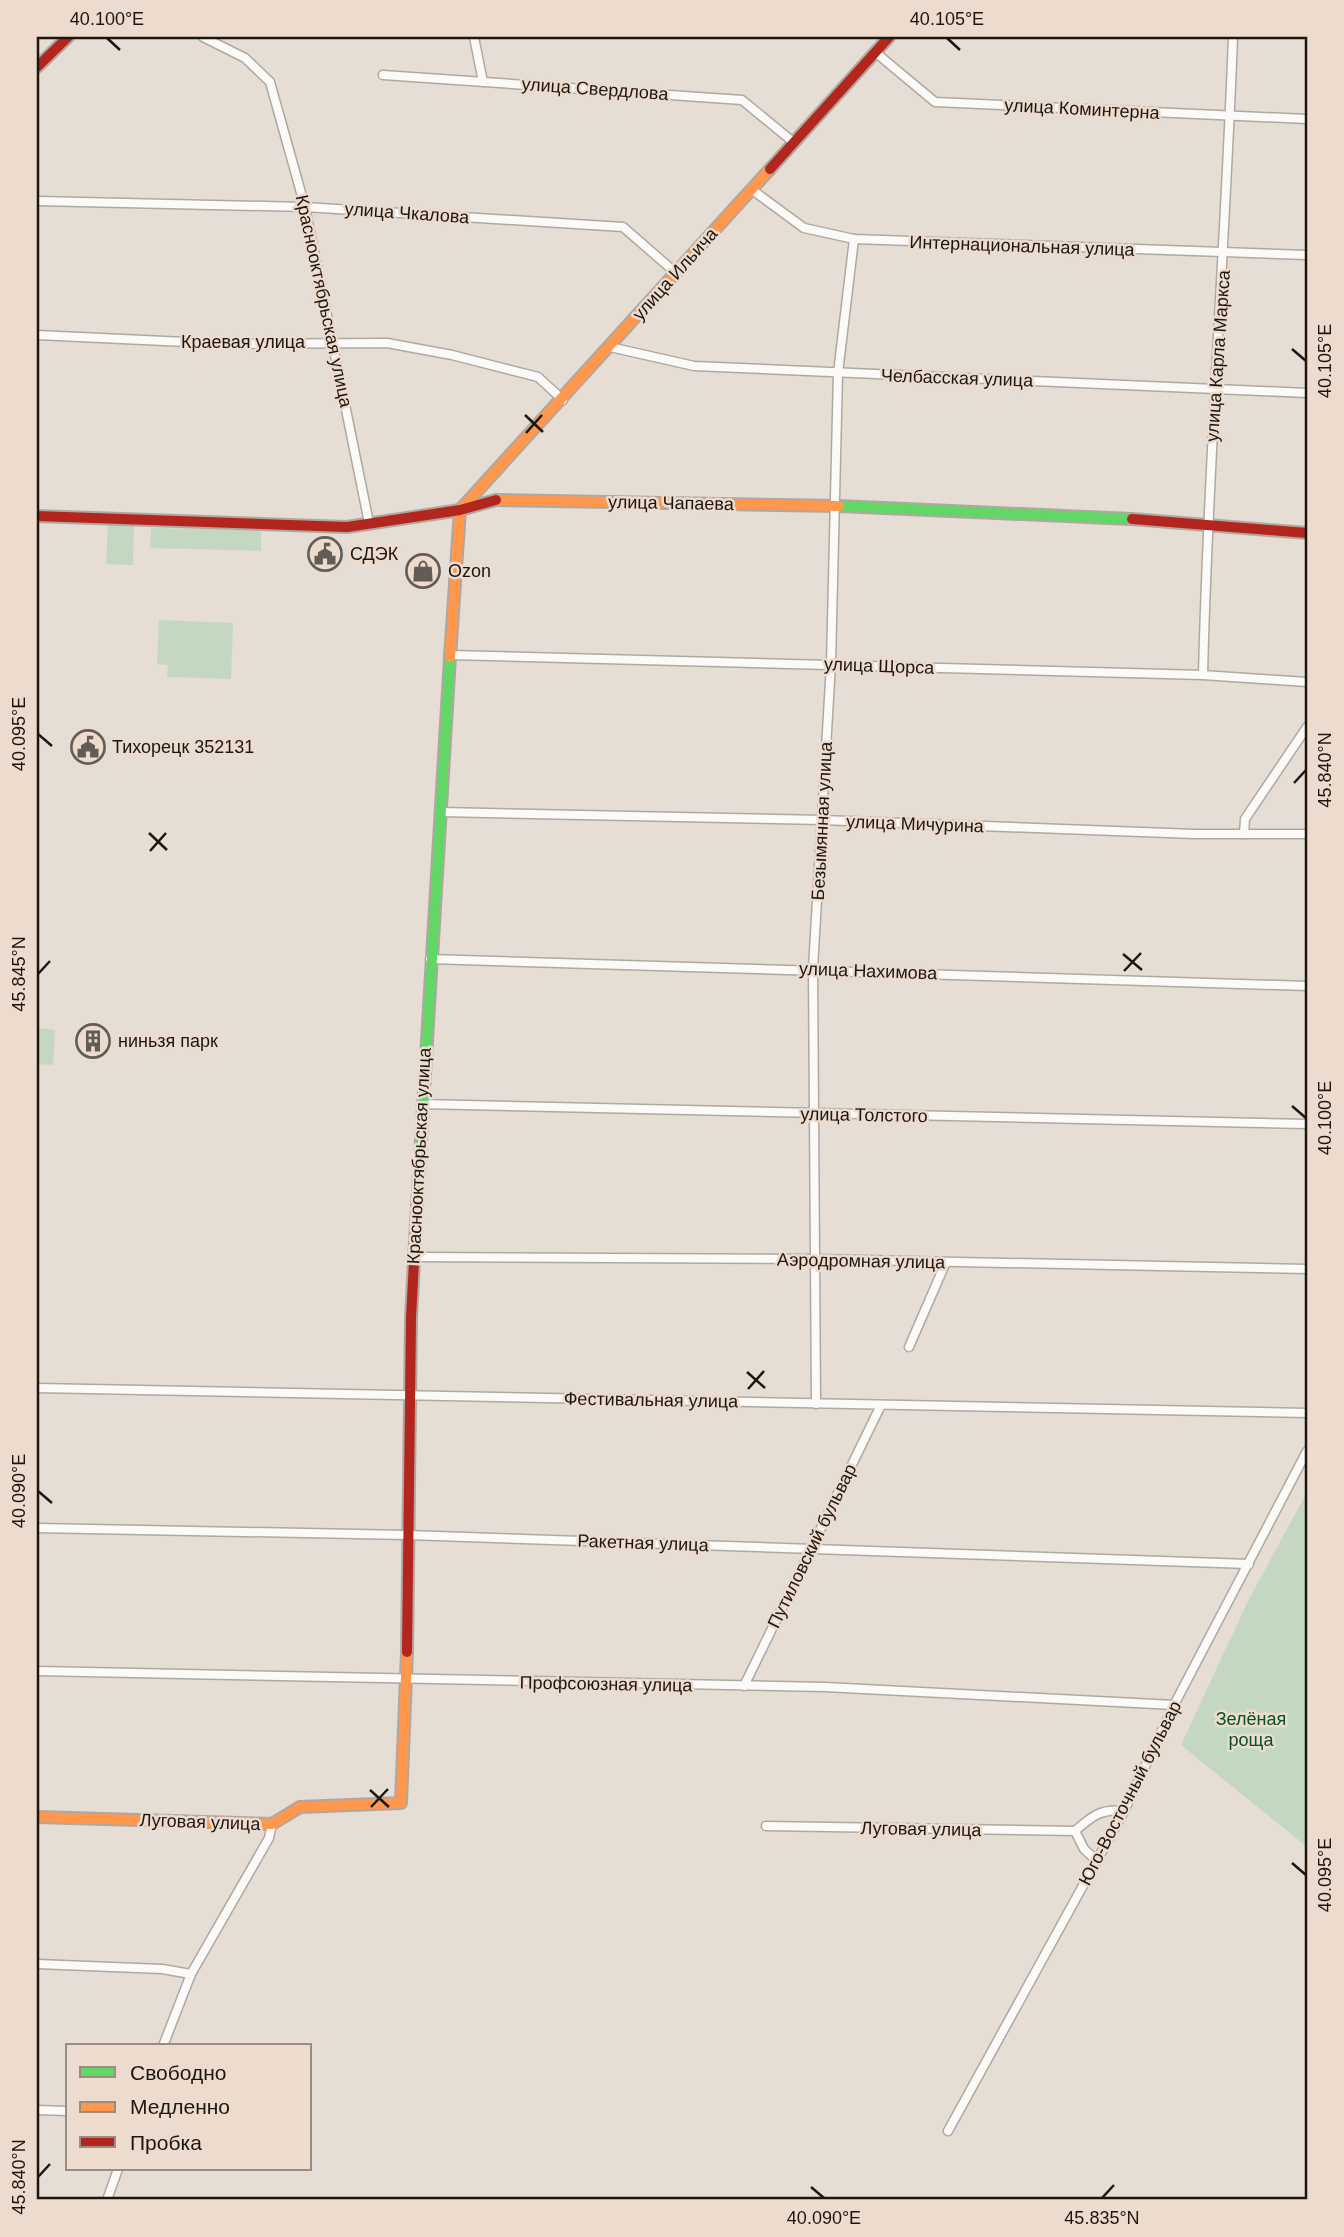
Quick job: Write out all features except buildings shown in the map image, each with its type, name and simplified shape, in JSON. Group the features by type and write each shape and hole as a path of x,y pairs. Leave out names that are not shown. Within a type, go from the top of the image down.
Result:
{"street":[{"path":"37,66 68,37"},
{"name":"Краснооктябрьская улица","path":"203,37 245,58 270,82 305,206 369,523"},
{"path":"474,37 482,82"},
{"name":"улица Ильича","path":"460,510 563,400 792,141 889,37"},
{"name":"улица Карла Маркса","path":"1203,675 1206,523 1217,387 1233,37"},
{"name":"улица Коминтерна","path":"875,52 935,102 1307,119"},
{"name":"улица Свердлова","path":"383,75 742,100 792,141"},
{"name":"Интернациональная улица","path":"751,189 804,228 854,239 1307,255"},
{"name":"улица Чкалова","path":"37,201 305,206 623,227 676,273"},
{"name":"Безымянная улица","path":"816,1404 813,968 831,664 838,373 854,239"},
{"name":"Краевая улица","path":"37,335 228,344 334,341 387,343 538,377 563,400"},
{"name":"Челбасская улица","path":"610,346 694,366 1307,393"},
{"name":"улица Чапаева","path":"37,516 311,527 369,523 460,510 498,499 835,506 1206,523 1307,533"},
{"name":"Краснооктябрьская улица","path":"401,1803 407,1681 407,1535 414,1256 421,1104 460,510"},
{"name":"улица Щорса","path":"450,655 1203,675 1307,682"},
{"path":"1244,834 1245,819 1307,727"},
{"name":"улица Мичурина","path":"440,812 1307,834"},
{"name":"улица Нахимова","path":"430,959 813,968 1307,986"},
{"name":"улица Толстого","path":"421,1104 1307,1124"},
{"name":"Аэродромная улица","path":"414,1256 814,1259 1307,1269"},
{"path":"909,1347 946,1262"},
{"name":"Фестивальная улица","path":"37,1388 1307,1413"},
{"name":"Путиловский бульвар","path":"744,1686 881,1405"},
{"name":"Юго-Восточный бульвар","path":"948,2132 1124,1811 1174,1705 1307,1451"},
{"name":"Ракетная улица","path":"37,1528 407,1535 1248,1564"},
{"name":"Профсоюзная улица","path":"37,1671 407,1681 744,1686 1174,1705"},
{"name":"Луговая улица","path":"37,1817 272,1824 300,1807 401,1803"},
{"path":"1097,1861 1084,1849 1075,1831 1108,1809 1124,1811"},
{"path":"164,2044 191,1974 269,1838 272,1824"},
{"name":"Луговая улица","path":"766,1826 1075,1831"},
{"path":"37,1964 162,1969 191,1974"},
{"path":"37,2110 66,2111"},
{"path":"107,2200 118,2170"}],"green space":[{"path":"108,525 134,526 133,565 106,564"},
{"path":"151,528 261,530 261,551 150,548"},
{"path":"159,620 233,623 231,679 167,677 168,665 157,664"},
{"path":"37,1028 55,1030 53,1065 37,1064"},
{"name":"Зелёная роща","path":"1307,1492 1307,1847 1181,1745 1248,1601"}],"traffic: fast":[{"path":"839,506 1132,519"},
{"path":"416,1224 450,657"}],"traffic: slow":[{"path":"450,657 460,510 770,169"},
{"path":"496,500 839,506"},
{"path":"37,1817 272,1824 300,1807 401,1803 407,1652"}],"traffic: jam":[{"path":"37,67 68,37"},
{"path":"770,169 889,37"},
{"path":"37,516 347,527 460,510 496,500"},
{"path":"1132,519 1307,533"},
{"path":"407,1652 411,1318 416,1224"}],"place":[{"name":"СДЭК","path":"325,554"},
{"name":"Ozon","path":"423,571"},
{"name":"Тихорецк 352131","path":"88,747"},
{"name":"ниньзя парк","path":"93,1041"}]}
